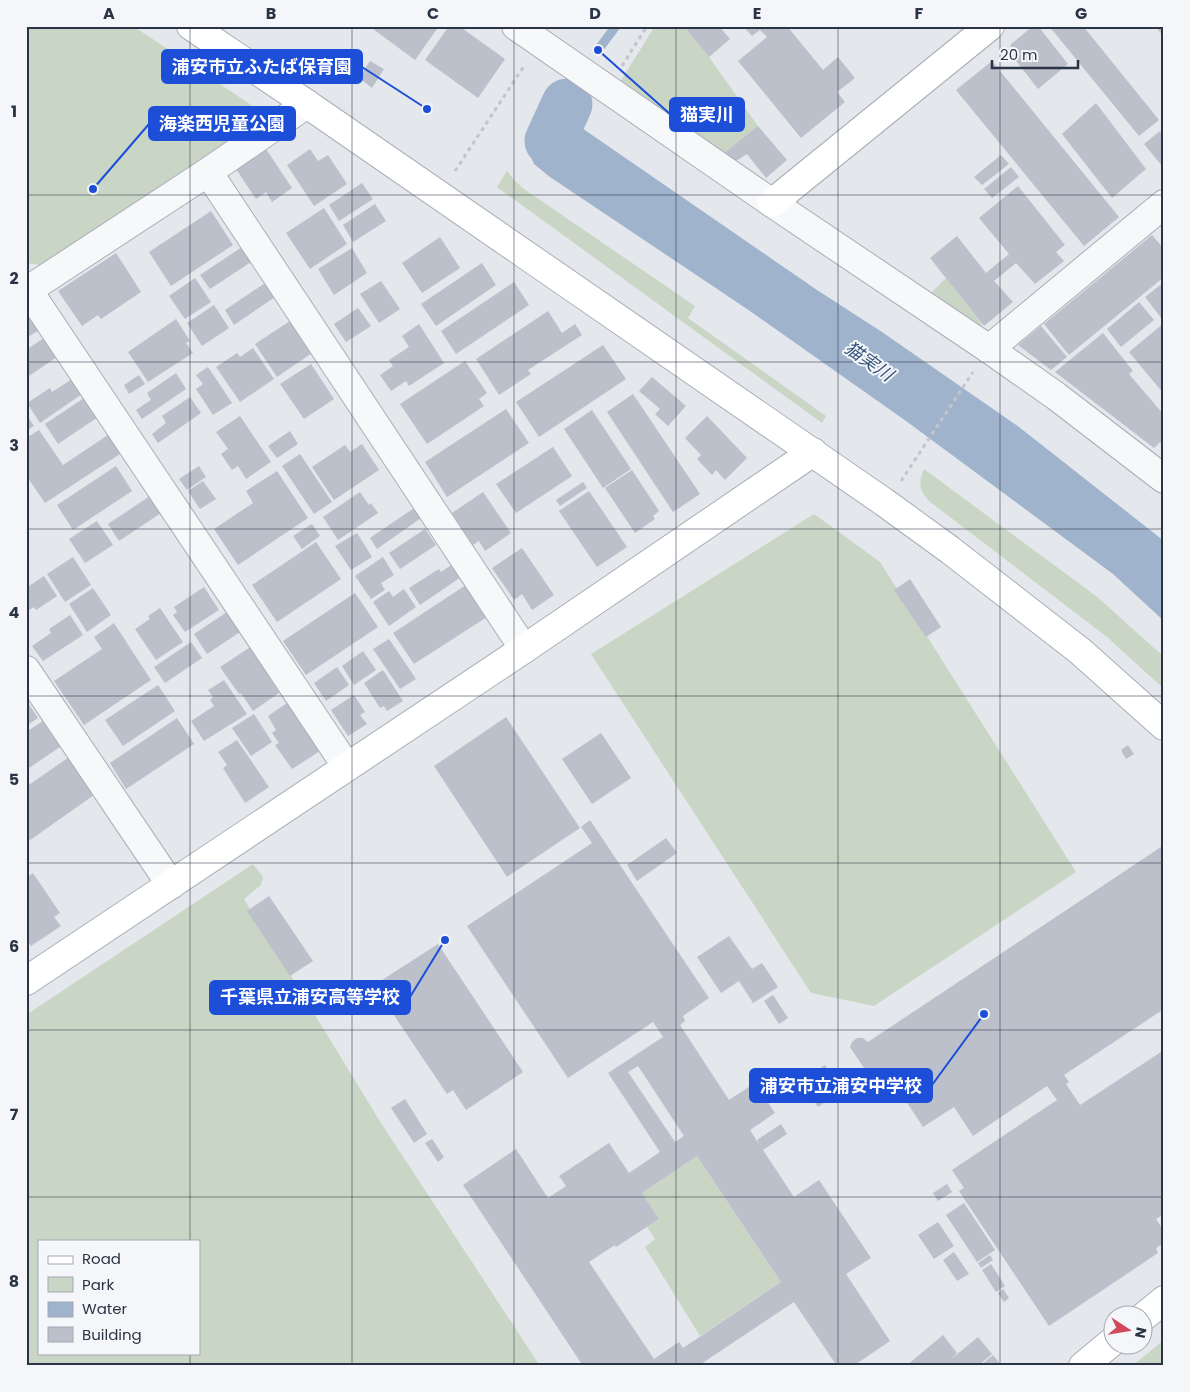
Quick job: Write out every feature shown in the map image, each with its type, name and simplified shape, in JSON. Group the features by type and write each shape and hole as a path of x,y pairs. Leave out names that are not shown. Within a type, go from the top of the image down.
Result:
{"street":[{"path":"191,26 884,502 950,550 1080,651 1164,726"},
{"path":"516,26 772,203 989,348 1056,396 1164,479"},
{"path":"772,203 990,26"},
{"path":"307,104 208,172 27,289 347,767"},
{"path":"208,172 524,649"},
{"path":"989,348 1164,204"},
{"path":"26,981 524,649 812,452"},
{"path":"26,670 170,885"},
{"path":"1152,1310 1164,1300"},
{"path":"1083,1366 1102,1350"}],"path":[{"path":"608,90 647,26"},
{"path":"455,172 522,68 549,49"},
{"path":"884,502 899,484 989,348"}],"green space":[{"path":"26,26 133,26 269,117 45,266 27,263"},
{"path":"655,26 691,26 687,30 709,57 758,126 724,153 620,82"},
{"path":"507,171 524,189 695,306 688,318 826,416 822,423 497,187"},
{"path":"946,278 982,324 981,326 931,293"},
{"path":"924,469 1096,596 1164,657 1164,689 1107,637 929,501 920,486"},
{"path":"814,514 880,562 1076,872 874,1006 811,993 591,654"},
{"path":"253,864 263,877 261,885 244,899 381,1123 540,1366 26,1366 26,1015"},
{"path":"697,1156 781,1282 700,1336 645,1247 655,1239 647,1227 659,1219 642,1193"},
{"path":"1164,1340 1164,1366 1132,1366 1147,1354 1152,1354 1152,1350"}],"water":[{"path":"545,100 579,126 1019,427 1164,541 1164,621 1113,574 906,421 747,309 550,177 534,164 525,144 531,123"}],"building":[{"path":"369,26 439,26 415,60"},
{"path":"449,26 459,26 505,59 478,98 425,60"},
{"path":"691,26 719,26 730,39 709,57 687,30"},
{"path":"743,26 787,26 823,70 838,57 855,78 837,92 845,102 801,138 738,61 767,37 760,30 752,36"},
{"path":"1033,26 1038,26 1068,64 1038,89 1013,57 1017,54 1010,45"},
{"path":"1049,26 1083,26 1159,120 1139,136"},
{"path":"1155,26 1164,26 1164,37"},
{"path":"370,61 384,69 372,88 359,78"},
{"path":"992,61 1119,217 1084,246 956,90"},
{"path":"1096,103 1146,169 1112,198 1062,134"},
{"path":"758,126 787,160 766,178 747,154 736,161 724,153"},
{"path":"1160,131 1164,136 1163,167 1144,144"},
{"path":"266,149 292,188 272,202 266,192 256,199 236,169"},
{"path":"310,149 318,161 328,155 347,184 314,206 287,165"},
{"path":"1001,155 1009,164 982,185 974,177"},
{"path":"1011,167 1019,177 992,198 984,189"},
{"path":"362,183 373,199 339,221 329,205"},
{"path":"1018,186 1065,245 1056,252 1064,261 1035,284 1016,263 994,281 1013,302 984,326 930,258 957,236 986,273 1009,254 979,218"},
{"path":"375,204 386,221 353,242 343,225"},
{"path":"324,208 347,244 310,269 286,233"},
{"path":"211,211 233,245 171,286 149,252"},
{"path":"1152,235 1164,249 1164,277 1069,355 1044,324"},
{"path":"440,237 460,268 422,293 402,263"},
{"path":"242,247 251,262 210,289 200,275"},
{"path":"352,248 367,273 334,295 318,269"},
{"path":"116,253 141,292 101,319 98,315 82,326 58,291"},
{"path":"482,263 496,285 436,326 421,304"},
{"path":"195,278 211,302 185,319 169,296"},
{"path":"381,281 400,309 379,323 360,294"},
{"path":"514,282 529,305 456,354 441,331"},
{"path":"1164,282 1164,318 1162,319 1145,297"},
{"path":"265,283 275,297 234,325 225,310"},
{"path":"1139,302 1154,320 1121,347 1107,329"},
{"path":"214,305 229,328 202,346 187,323"},
{"path":"358,308 371,326 346,342 334,324"},
{"path":"548,311 562,333 575,324 582,335 528,370 531,374 499,395 476,359"},
{"path":"26,313 38,331 26,338"},
{"path":"176,319 190,341 186,343 193,353 148,382 128,352"},
{"path":"290,321 312,353 277,377 255,344"},
{"path":"1164,323 1164,394 1129,352"},
{"path":"419,324 444,363 409,386 406,381 391,391 380,375 393,366 389,360 409,347 402,336"},
{"path":"1041,326 1067,357 1051,370 1018,345"},
{"path":"1103,333 1133,371 1129,374 1164,415 1164,447 1160,442 1154,448 1055,372"},
{"path":"44,338 57,357 26,378 26,350"},
{"path":"603,345 626,379 539,437 516,402"},
{"path":"253,348 274,379 240,402 216,367 237,353 240,357"},
{"path":"465,361 487,393 479,399 484,406 427,444 400,404"},
{"path":"311,364 334,399 304,419 280,384"},
{"path":"208,367 232,403 213,415 196,389 203,384 196,375"},
{"path":"176,373 186,389 142,419 136,410 151,400 147,393"},
{"path":"139,375 145,384 129,394 124,385"},
{"path":"652,377 686,406 668,426 655,414 660,409 639,391"},
{"path":"72,379 82,394 40,423 27,403 50,388 52,392"},
{"path":"633,394 700,494 673,512 607,412"},
{"path":"190,397 201,413 158,443 152,434 166,423 162,416"},
{"path":"84,398 98,417 58,444 45,424"},
{"path":"506,409 529,443 447,497 425,462"},
{"path":"592,410 631,469 603,488 564,429"},
{"path":"26,414 34,426 26,431"},
{"path":"240,416 271,462 246,479 238,466 232,470 221,454 228,449 216,432"},
{"path":"707,416 747,458 725,480 716,470 712,475 697,459 701,455 685,438"},
{"path":"39,430 63,465 108,435 120,454 45,503 26,475 26,438"},
{"path":"290,431 298,444 277,458 268,446"},
{"path":"362,444 379,470 334,500 312,467 345,445 350,452"},
{"path":"553,447 572,476 516,513 496,484"},
{"path":"300,454 332,502 314,514 282,466"},
{"path":"116,466 132,491 73,530 57,505"},
{"path":"199,466 206,477 187,490 179,479"},
{"path":"632,470 659,511 653,516 655,519 635,533 605,488"},
{"path":"277,471 308,518 238,565 214,529 253,503 246,491"},
{"path":"203,481 216,499 200,509 188,491"},
{"path":"583,482 587,488 560,506 556,500"},
{"path":"589,491 627,547 597,567 559,511"},
{"path":"360,492 369,505 371,503 378,513 338,540 323,517"},
{"path":"483,492 511,533 485,551 479,541 473,545 452,513"},
{"path":"150,496 161,513 119,541 108,524"},
{"path":"414,508 421,518 377,549 370,538"},
{"path":"97,521 113,545 85,563 69,539"},
{"path":"312,524 320,536 302,549 293,536"},
{"path":"425,529 436,545 400,569 389,553"},
{"path":"357,533 372,557 351,570 335,546"},
{"path":"316,542 341,579 277,622 252,585"},
{"path":"522,548 554,595 532,610 522,594 514,600 492,568"},
{"path":"73,557 91,585 65,602 47,574"},
{"path":"383,557 394,575 381,583 385,590 371,599 355,576"},
{"path":"453,564 461,577 420,605 409,588 439,569 441,572"},
{"path":"44,576 57,596 36,610 34,607 26,612 26,588"},
{"path":"910,579 941,627 926,637 894,590"},
{"path":"466,585 487,617 414,664 393,633"},
{"path":"204,587 219,610 185,632 173,615 177,612 174,607"},
{"path":"93,588 111,615 87,632 69,604"},
{"path":"404,589 416,607 389,626 373,602 389,591 393,597"},
{"path":"355,593 378,627 306,675 283,641"},
{"path":"160,608 183,642 156,660 135,629 150,619 148,616"},
{"path":"227,612 240,632 207,654 194,634"},
{"path":"70,615 83,635 43,661 32,646 51,633 49,629"},
{"path":"114,623 151,680 84,725 54,681 102,649 94,637"},
{"path":"389,639 416,679 400,689 373,649"},
{"path":"191,642 202,658 165,683 154,667"},
{"path":"252,646 270,674 268,675 279,693 253,711 220,667"},
{"path":"363,651 376,670 354,685 342,666"},
{"path":"337,667 349,685 326,701 314,683"},
{"path":"383,670 403,701 387,711 384,706 380,708 364,683"},
{"path":"224,680 247,714 204,741 191,721 214,706 210,700 213,697 208,690"},
{"path":"158,685 175,711 123,746 105,720"},
{"path":"354,695 365,712 360,715 367,724 348,736 331,710"},
{"path":"26,700 38,718 26,726"},
{"path":"287,703 320,751 292,769 275,745 279,743 272,733 276,730 268,716"},
{"path":"254,714 272,742 251,756 232,728"},
{"path":"506,717 580,828 507,877 434,766"},
{"path":"177,718 194,744 126,789 110,763"},
{"path":"43,721 60,747 26,770 26,732"},
{"path":"601,733 631,778 592,804 562,759"},
{"path":"237,740 269,787 245,803 223,768 227,765 218,752"},
{"path":"1128,745 1134,754 1126,759 1121,750"},
{"path":"69,757 94,795 26,843 26,787"},
{"path":"590,820 709,998 683,1016 685,1021 680,1025 729,1100 755,1083 775,1113 750,1130 760,1146 757,1140 781,1124 787,1134 763,1150 794,1197 819,1180 871,1258 846,1274 890,1341 853,1366 837,1366 794,1302 698,1366 583,1366 463,1185 516,1149 548,1198 566,1186 559,1176 609,1143 629,1173 660,1152 608,1073 663,1037 653,1022 568,1078 467,926 592,843 581,827","holes":["638,1066 684,1136 675,1142 628,1072","697,1156 781,1282 683,1348 679,1342 654,1359 589,1262 659,1219 642,1193"]},
{"path":"666,838 677,853 637,881 627,865"},
{"path":"1164,845 1164,1009 1064,1075 1069,1082 1066,1084 1080,1105 1164,1050 1164,1214 1156,1219 1164,1231 1164,1243 1156,1248 1158,1253 1049,1326 959,1191 964,1188 952,1170 1057,1100 1047,1086 973,1136 954,1107 923,1127 900,1092 891,1099 882,1095 850,1047 857,1038 863,1038 868,1042"},
{"path":"33,873 60,913 54,917 61,926 31,946 26,939 26,878"},
{"path":"269,896 313,961 290,976 247,911"},
{"path":"729,936 752,969 762,963 778,987 753,1003 739,981 721,993 697,957"},
{"path":"438,944 523,1072 466,1110 453,1090 447,1094 387,1005 392,1002 379,982"},
{"path":"773,995 788,1018 779,1024 764,1001"},
{"path":"825,1065 841,1091 818,1107 801,1082"},
{"path":"405,1099 427,1134 414,1143 391,1108"},
{"path":"432,1139 444,1157 438,1162 425,1143"},
{"path":"947,1184 952,1192 938,1201 933,1193"},
{"path":"964,1203 995,1250 977,1262 946,1215"},
{"path":"938,1222 954,1246 934,1259 918,1235"},
{"path":"954,1252 969,1274 957,1281 943,1260"},
{"path":"990,1255 993,1260 981,1268 978,1263"},
{"path":"991,1264 1005,1286 996,1292 982,1270"},
{"path":"1003,1289 1009,1298 1004,1302 998,1293"},
{"path":"943,1335 957,1353 950,1360 978,1337 992,1354 978,1366 906,1366"},
{"path":"993,1355 1002,1366 980,1366"}],"waterway":[{"name":"猫実川","path":"598,50 616,26"},
{"name":"猫実川","path":"567,104 550,141 584,164"}],"place":[{"name":"猫実川","path":"598,50"},
{"name":"浦安市立ふたば保育園","path":"427,109"},
{"name":"海楽西児童公園","path":"93,189"},
{"name":"千葉県立浦安高等学校","path":"445,940"},
{"name":"浦安市立浦安中学校","path":"984,1014"}]}
